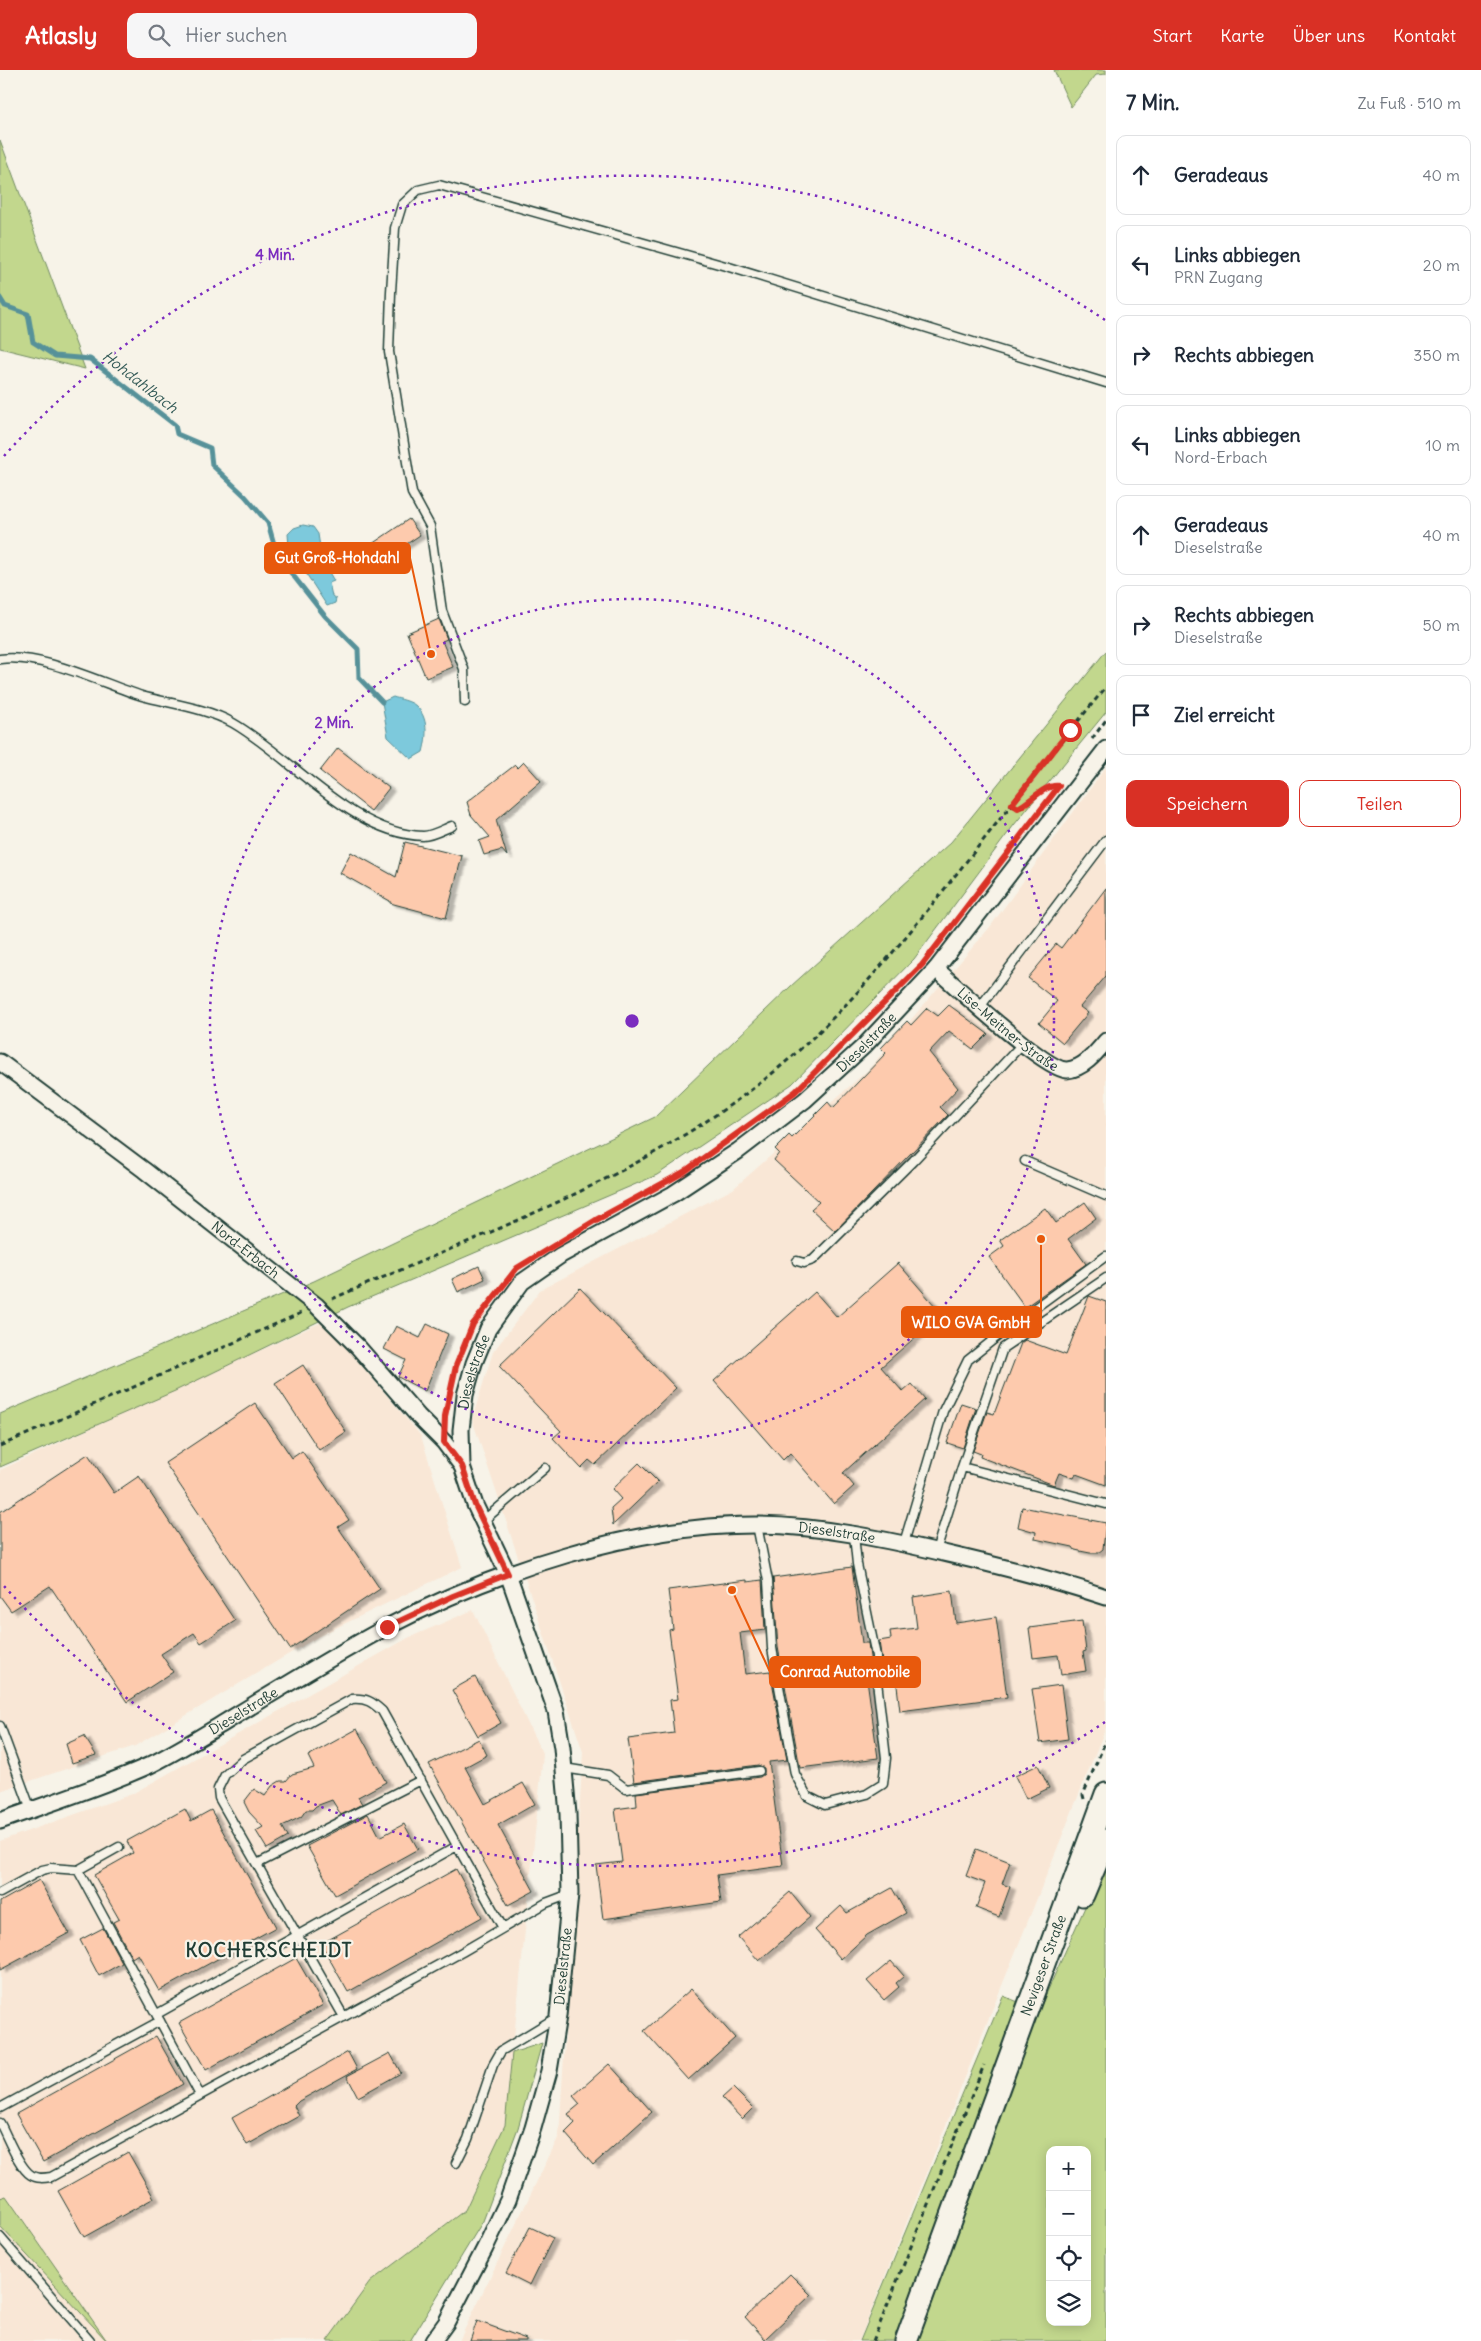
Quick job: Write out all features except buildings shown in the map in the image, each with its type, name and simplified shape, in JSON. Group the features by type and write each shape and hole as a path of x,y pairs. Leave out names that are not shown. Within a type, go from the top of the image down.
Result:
{"main road":[{"name":"Nevigeser Straße","path":"906,2341 1106,1794"},
{"name":"Nevigeser Straße","path":"981,2137 1106,1840"}],"street":[{"name":"Dieselstraße","path":"433,2341 450,2315 508,2200 531,2134 549,2071 558,2016 570,1894 568,1814 556,1711 508,1574 483,1521 462,1466 461,1430 465,1395 474,1363 488,1329 522,1282 561,1255 673,1194 738,1151 805,1100 864,1046 936,969 1106,749"},
{"name":"Lise-Meitner-Straße","path":"936,969 1023,1043 1054,1066 1064,1070 1073,1069 1087,1061 1106,1041"},
{"name":"Nord-Erbach","path":"0,1062 144,1170 317,1306 358,1347 418,1416 444,1442 462,1466"},
{"name":"Dieselstraße","path":"0,1821 151,1764 387,1627 453,1596 508,1574 574,1553 633,1538 696,1529 757,1525 814,1528 904,1543 1050,1578 1106,1597"}],"lane":[{"path":"465,702 464,669 442,611 430,526 412,493 389,352 390,292 395,228 402,205 418,190 439,185 729,267 1106,383"},
{"path":"0,658 11,657 38,660 232,723 343,805 377,826 425,836 452,826"},
{"path":"980,1007 1106,840"},
{"path":"797,1261 804,1263 813,1260 913,1161 1023,1043"},
{"path":"1025,1161 1106,1196"},
{"path":"904,1543 943,1411 968,1360 1013,1324 1106,1256"},
{"path":"936,1551 962,1467 1004,1348 1106,1278"},
{"path":"962,1467 1106,1504"},
{"path":"483,1521 545,1468"},
{"path":"757,1525 768,1581 772,1648 795,1774 807,1796 825,1805 867,1794 883,1784 886,1758 876,1673 876,1656 857,1564 854,1535"},
{"path":"344,2017 219,1798 218,1789 225,1775 243,1759 352,1699 364,1698 382,1711 503,1928"},
{"path":"0,1726 31,1810"},
{"path":"564,1768 608,1775 626,1789 759,1771"},
{"path":"257,1864 420,1780"},
{"path":"0,2108 457,1846"},
{"path":"0,1893 42,1870 51,1868 78,1870 119,1847"},
{"path":"78,1870 200,2094"},
{"path":"0,2123 24,2169 32,2176 41,2178 51,2177 344,2017 546,1903 570,1894"},
{"path":"456,2163 468,2139 493,2065 501,2051 558,2016"},
{"path":"0,2237 90,2341"}],"path":[{"path":"0,1446 622,1172 664,1148 742,1097 801,1048 850,1002 895,951 1106,687"},
{"path":"1012,804 1018,808 1046,788 1053,785 1059,786 1053,794"}],"shaded area":[{"path":"1106,767 1106,1727 859,2341 459,2341 559,2136 583,1752 472,1419 493,1352 540,1290 733,1189 868,1070 990,927"},
{"path":"324,1321 421,1436 462,1567 319,1636 135,1746 0,1791 0,1470"},
{"path":"473,1610 543,1755 505,2125 465,2210 370,2282 327,2341 0,2341 0,1841 132,1794 408,1638"}],"green space":[{"path":"1054,70 1106,70 1106,74 1096,75 1071,107"},
{"path":"0,140 85,369 0,348"},
{"path":"1106,651 1106,712 1014,825 914,959 792,1084 657,1175 348,1307 175,1391 0,1467 0,1414 314,1281 655,1117 791,986 951,842"},
{"path":"1106,1860 1106,2341 860,2341 1003,1996 1039,2010"},
{"path":"542,2043 518,2128 483,2221 410,2341 327,2341 370,2282 465,2210 505,2125 512,2053"},
{"path":"6,2196 107,2341 0,2226 0,2198"}],"water":[{"path":"303,525 313,527 318,534 322,560 334,581 329,583 332,596 336,599 335,603 327,606 289,547 288,534 294,528"},
{"path":"393,697 414,704 425,722 426,734 423,752 411,759 388,737 382,702"}],"waterway":[{"name":"Hohdahlbach","path":"0,298 5,306 28,314 33,342 55,356 90,359 175,425 177,434 210,448 212,465 245,496 268,523 277,555 325,616 358,649 359,678 382,702"}],"place":[{"name":"Gut Groß-Hohdahl","path":"431,654"},
{"name":"WILO GVA GmbH","path":"1041,1239"},
{"name":"Conrad Automobile","path":"732,1590"}],"district":[{"name":"KOCHERSCHEIDT","path":"269,1950"}],"route":[{"path":"387,1627 453,1596 508,1574 475,1505 462,1466 444,1442 445,1416 456,1366 473,1324 517,1268 596,1220 684,1172 795,1092 922,965 1059,786 1053,785 1046,788 1022,807 1018,808 1012,804 1070,730"}]}
